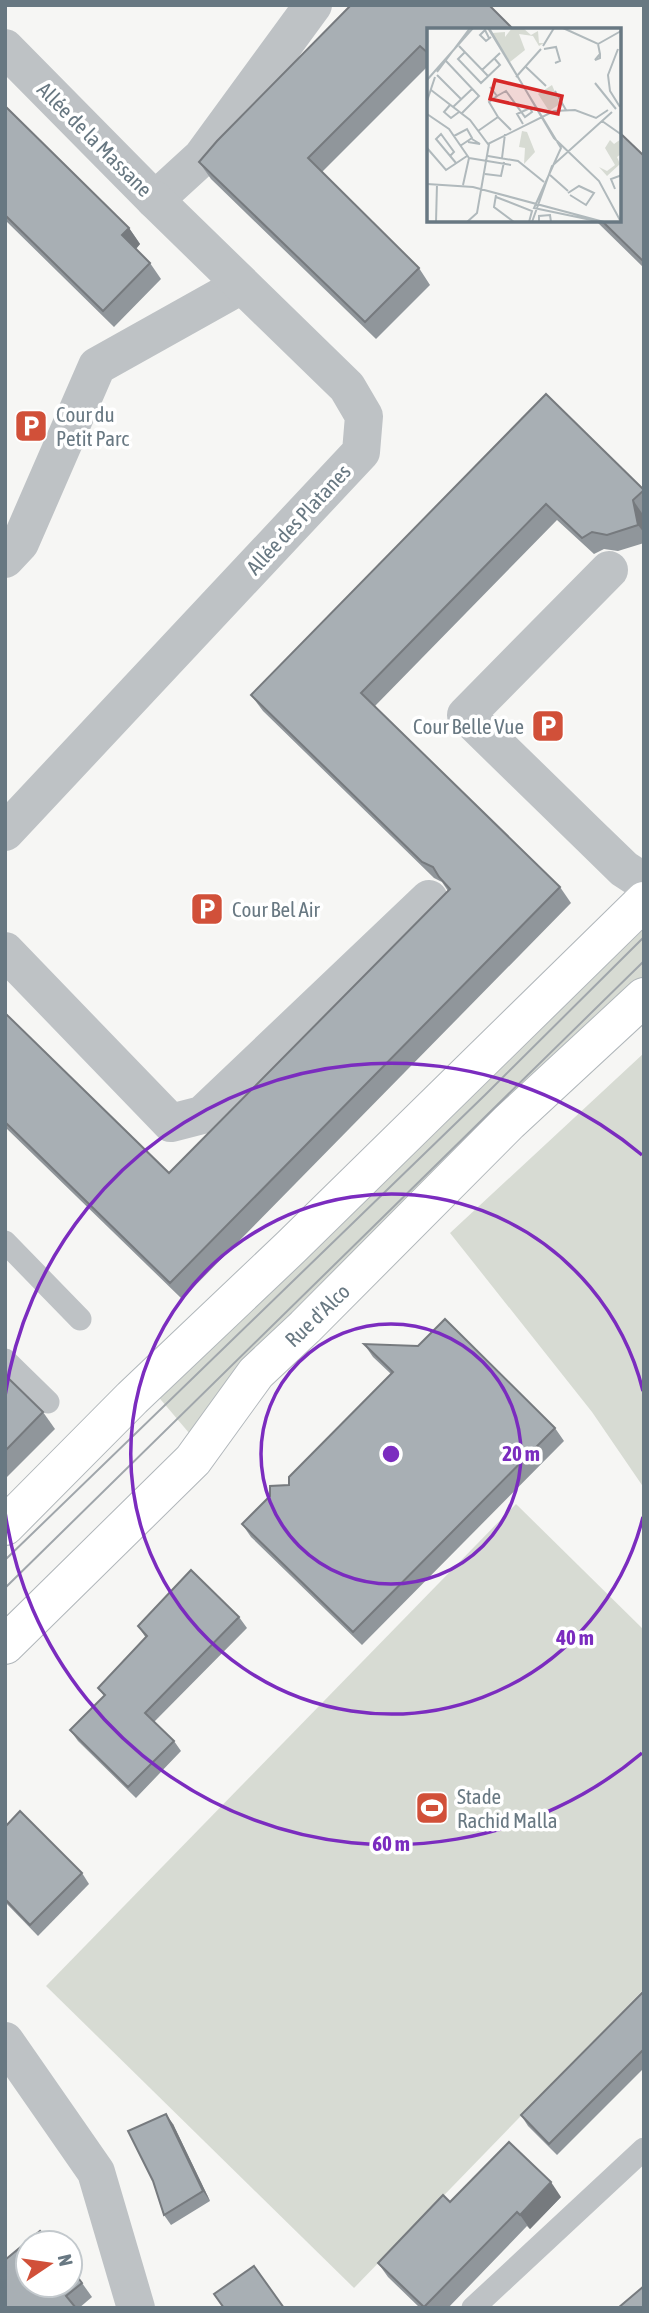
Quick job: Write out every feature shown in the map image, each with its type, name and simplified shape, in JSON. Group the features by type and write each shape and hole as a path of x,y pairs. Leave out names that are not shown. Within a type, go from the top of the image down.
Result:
{"street":[{"name":"Allée de la Massane","path":"5,48 155,200 202,157 313,5"},
{"name":"Allée des Platanes","path":"5,832 361,452 364,416 347,387 240,286 155,200"},
{"path":"5,559 20,543 97,366 240,286"},
{"path":"609,570 466,715 597,844 624,869 644,881"},
{"path":"5,951 171,1123 201,1115 429,899"},
{"path":"5,1526 132,1398 644,901"},
{"name":"Rue d'Alco","path":"5,1645 193,1460 257,1373 509,1122 644,997"},
{"path":"5,2042 96,2172 136,2308"}],"lane":[{"path":"5,1242 80,1319"},
{"path":"5,1360 48,1402"},
{"path":"473,2308 644,2149"}],"shaded area":[{"path":"644,918 644,978 240,1372 195,1440 156,1394"},
{"path":"644,1053 644,1488 592,1412 450,1233"},
{"name":"Stade Rachid Malla","path":"516,1504 644,1630 644,1989 354,2288 46,1986"}],"building":[{"path":"351,5 489,5 512,28 427,28 427,52 420,46 308,158 419,268 365,322 199,162"},
{"path":"5,106 129,228 122,235 150,263 103,311 5,215"},
{"path":"621,134 644,156 644,262 603,222 621,222"},
{"path":"546,394 644,490 633,500 638,525 607,535 592,532 582,538 546,504 361,693 560,887 170,1283 5,1122 5,1013 169,1173 450,889 433,867 422,862 251,695"},
{"path":"445,1319 555,1428 353,1632 242,1524 270,1496 270,1486 289,1485 289,1477 393,1372 364,1344 418,1346"},
{"path":"5,1375 43,1412 5,1451"},
{"path":"191,1570 239,1617 145,1713 174,1741 128,1787 70,1730 105,1695 98,1688 147,1636 138,1626"},
{"path":"20,1811 82,1873 30,1925 5,1899 5,1827"},
{"path":"644,1991 644,2049 549,2144 521,2115"},
{"path":"166,2114 203,2191 164,2215 153,2181 128,2131"},
{"path":"509,2142 551,2182 520,2215 517,2212 424,2307 378,2263 443,2195 450,2202"},
{"path":"14,2253 14,2299 68,2299 76,2308 5,2308 5,2260"},
{"path":"254,2266 284,2308 224,2308 214,2294"},
{"path":"644,2286 644,2308 618,2308"}],"tram line":[{"path":"5,1560 485,1095 644,937"},
{"path":"5,1588 644,961"}],"place":[{"name":"Cour du Petit Parc","path":"31,426"},
{"name":"Cour Belle Vue","path":"548,726"},
{"name":"Cour Bel Air","path":"207,909"},
{"name":"Stade Rachid Malla","path":"432,1808"}]}
